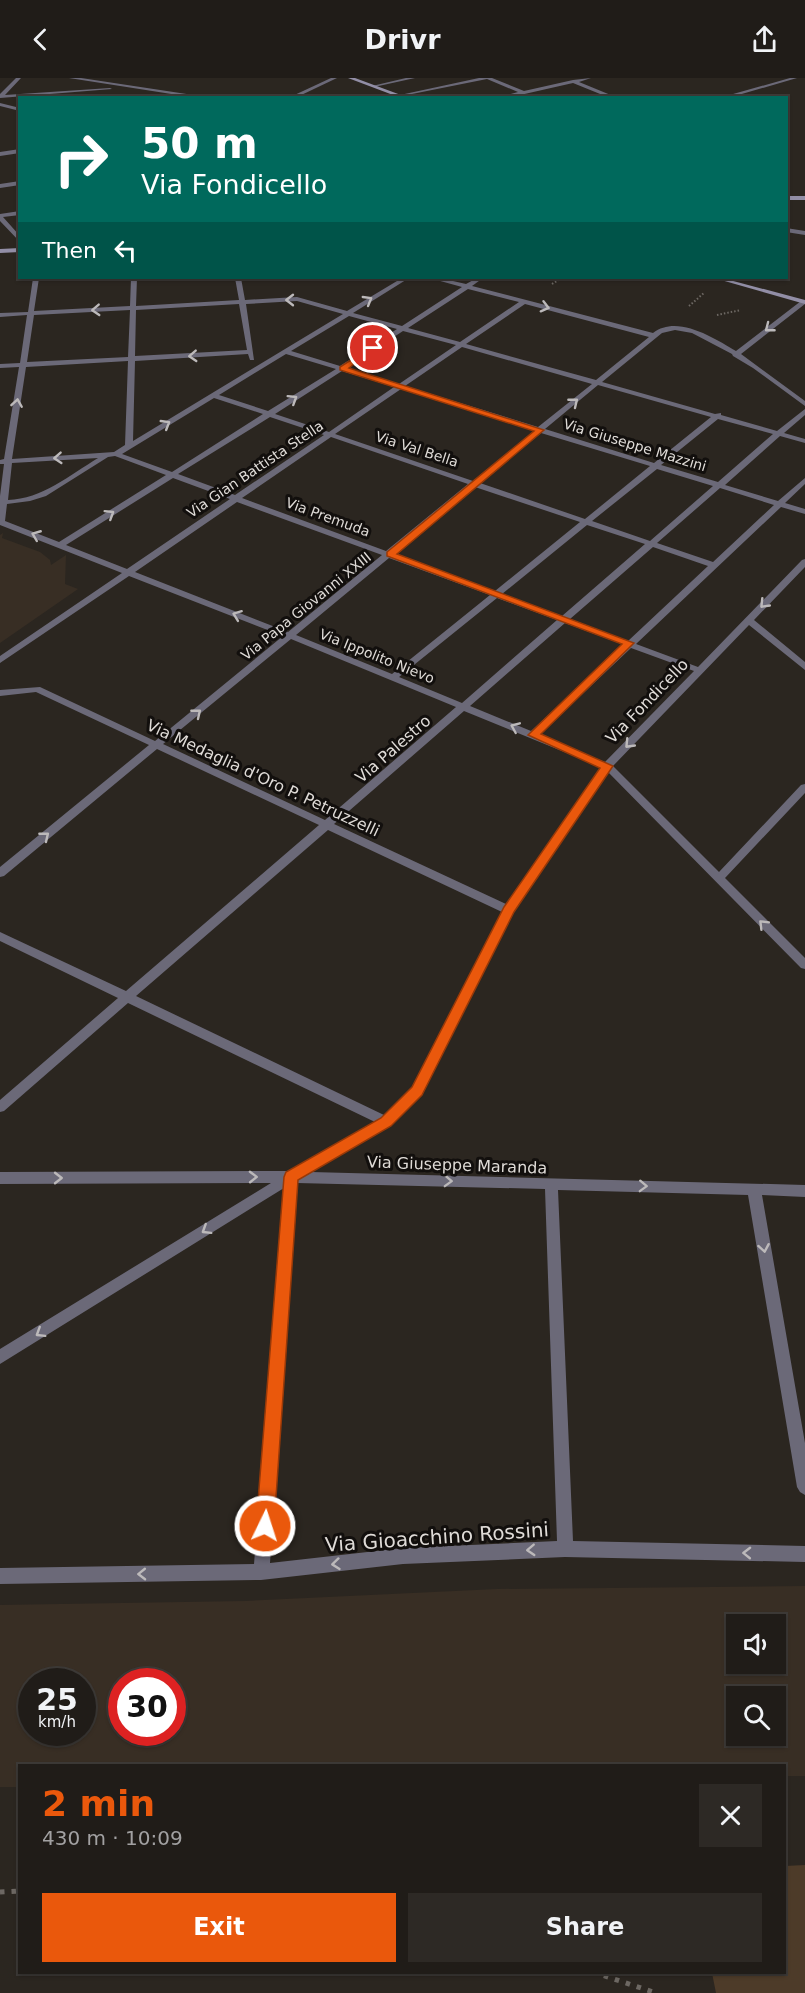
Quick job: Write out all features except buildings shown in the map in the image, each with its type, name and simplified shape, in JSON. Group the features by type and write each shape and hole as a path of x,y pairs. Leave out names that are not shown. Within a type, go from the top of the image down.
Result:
{"street":[{"path":"0,97 19,78"},
{"path":"71,78 200,96"},
{"path":"0,97 128,87 136,78"},
{"path":"294,96 335,78"},
{"path":"350,78 401,96"},
{"path":"374,86 413,78"},
{"path":"408,96 487,78 530,96"},
{"path":"566,78 611,96"},
{"path":"506,96 589,78"},
{"path":"729,96 797,78 805,79"},
{"path":"184,96 188,94"},
{"path":"0,104 18,109"},
{"path":"0,154 18,151"},
{"path":"0,186 18,183"},
{"path":"788,198 805,198"},
{"path":"18,213 0,217 18,238"},
{"path":"788,230 805,233"},
{"path":"0,251 18,250"},
{"path":"1,522 4,502 4,461 23,364 36,279"},
{"path":"129,446 134,279"},
{"path":"238,279 252,361 257,368"},
{"path":"4,502 18,503 31,500 129,446 404,279"},
{"path":"439,279 655,336 667,328 682,328 703,335 805,404"},
{"path":"61,545 270,414 478,279"},
{"path":"721,279 804,301"},
{"path":"0,315 297,299 805,441"},
{"name":"Via Gian Battista Stella","path":"0,660 525,301"},
{"path":"735,355 804,301"},
{"name":"Via Papa Giovanni XXIII","path":"0,873 655,336"},
{"name":"Via Giuseppe Mazzini","path":"285,351 805,512"},
{"path":"0,366 251,352"},
{"name":"Via Val Bella","path":"213,395 714,565"},
{"name":"Via Palestro","path":"0,1107 654,544 805,411"},
{"path":"394,677 717,416"},
{"path":"4,461 112,454"},
{"name":"Via Premuda","path":"112,454 174,474 699,670"},
{"path":"533,735 805,480"},
{"name":"Via Ippolito Nievo","path":"1,522 394,677 607,766"},
{"name":"Via Fondicello","path":"0,1358 291,1177 386,1122 417,1091 508,910 607,766 805,562"},
{"path":"749,620 805,667"},
{"name":"Via Medaglia d'Oro P. Petruzzelli","path":"0,693 38,689 508,910"},
{"path":"607,766 805,965"},
{"path":"718,879 805,787"},
{"path":"0,936 386,1122"},
{"path":"261,1572 291,1177"},
{"name":"Via Giuseppe Maranda","path":"0,1178 291,1177 805,1191"},
{"path":"551,1184 565,1549"},
{"path":"754,1190 805,1486"},
{"name":"Via Gioacchino Rossini","path":"0,1576 261,1572 404,1556 565,1549 805,1554"}],"path":[{"path":"714,316 749,307"},
{"path":"0,1892 18,1892"},
{"path":"599,1974 656,1993"}],"shaded area":[{"path":"3,533 2,538 40,552 50,560 51,565 66,555 65,584 78,589 0,643 0,535"},
{"path":"805,1586 805,1776 786,1776 786,1764 18,1764 18,1787 0,1787 0,1605 245,1601 497,1589"},
{"path":"805,1865 805,1993 716,1993 712,1974 786,1974 786,1866"}],"route":[{"path":"265,1526 291,1177 386,1122 417,1091 508,910 607,766 533,735 629,643 391,554 540,430 342,368 373,348"}]}
